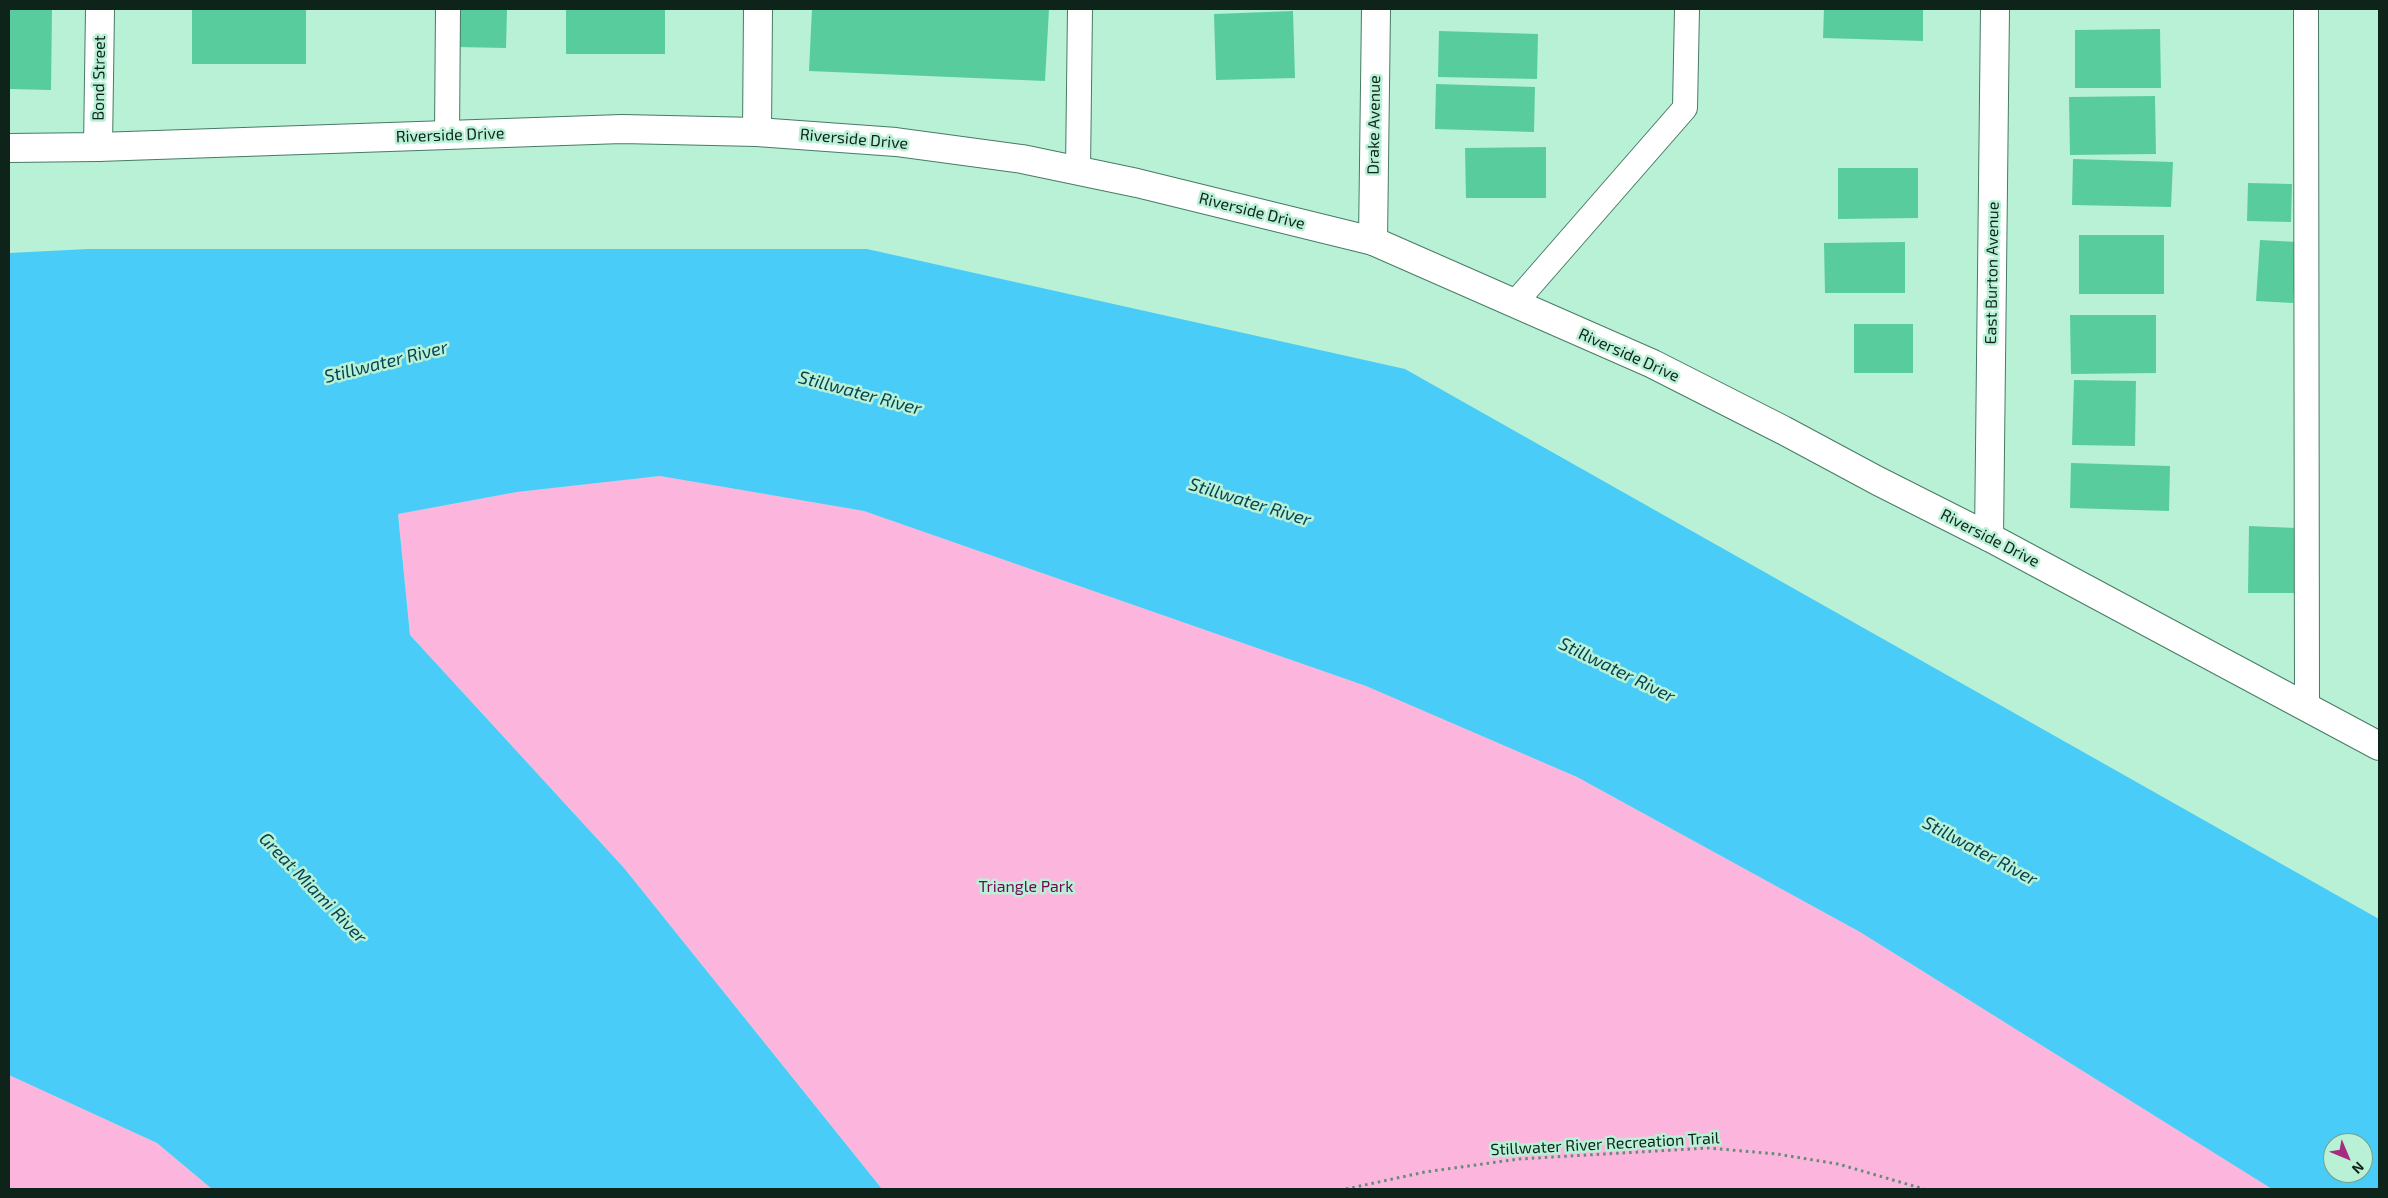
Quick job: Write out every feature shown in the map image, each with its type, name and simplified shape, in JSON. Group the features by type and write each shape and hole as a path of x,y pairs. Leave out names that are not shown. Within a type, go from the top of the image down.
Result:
{"main road":[{"name":"Bond Street","path":"98,147 100,9"},
{"path":"757,132 758,9"},
{"name":"Drake Avenue","path":"1373,241 1376,9"},
{"name":"East Burton Avenue","path":"1989,537 1995,9"},
{"name":"Riverside Drive","path":"9,148 98,147 622,129 757,132 896,142 1022,159 1137,183 1373,241 1653,364 1989,537 2379,746"}],"lane":[{"path":"447,135 448,9"},
{"path":"1078,170 1080,9"},
{"path":"1514,304 1685,108 1687,9"},
{"path":"2306,9 2307,706"}],"path":[{"name":"Stillwater River Recreation Trail","path":"1346,1189 1425,1172 1519,1159 1708,1148 1777,1154 1838,1164 1924,1189"}],"green space":[{"name":"Triangle Park","path":"660,476 864,511 1366,686 1577,777 1860,932 2272,1189 882,1189 624,868 410,635 398,514 517,492"},
{"path":"9,1075 157,1143 212,1189 9,1189"}],"water":[{"path":"88,249 867,249 1405,369 2379,919 2379,1189 2272,1189 1860,932 1577,777 1366,686 864,511 660,476 517,492 398,514 410,635 624,868 882,1189 212,1189 157,1143 9,1075 9,253"}],"building":[{"path":"9,9 52,9 51,90 9,89"},
{"path":"192,9 306,9 306,64 192,64"},
{"path":"457,9 507,9 506,48 457,47"},
{"path":"566,9 665,9 665,54 566,54"},
{"path":"812,9 1049,9 1045,81 809,71"},
{"path":"1824,9 1923,9 1923,41 1823,38"},
{"path":"1293,11 1295,78 1216,80 1214,14"},
{"path":"2160,29 2161,88 2075,88 2075,30"},
{"path":"1439,31 1538,34 1537,79 1438,77"},
{"path":"1436,84 1535,87 1534,132 1435,129"},
{"path":"2155,96 2156,154 2070,155 2069,97"},
{"path":"1546,147 1546,198 1466,198 1465,148"},
{"path":"2073,159 2173,162 2171,207 2072,205"},
{"path":"1838,168 1918,168 1918,218 1838,219"},
{"path":"2248,183 2292,184 2291,222 2247,221"},
{"path":"2079,235 2164,235 2164,294 2079,294"},
{"path":"2260,240 2297,242 2293,303 2256,301"},
{"path":"1905,242 1905,293 1825,293 1824,243"},
{"path":"2070,315 2156,315 2156,373 2071,374"},
{"path":"1854,324 1913,324 1913,373 1854,373"},
{"path":"2074,380 2136,381 2135,446 2072,445"},
{"path":"2071,463 2170,466 2169,511 2070,508"},
{"path":"2249,526 2296,528 2294,593 2248,593"}],"water label":[{"name":"Stillwater River","path":"386,362"},
{"name":"Stillwater River","path":"860,393"},
{"name":"Stillwater River","path":"1250,502"},
{"name":"Stillwater River","path":"1617,670"},
{"name":"Stillwater River","path":"1980,851"},
{"name":"Great Miami River","path":"313,888"}]}
